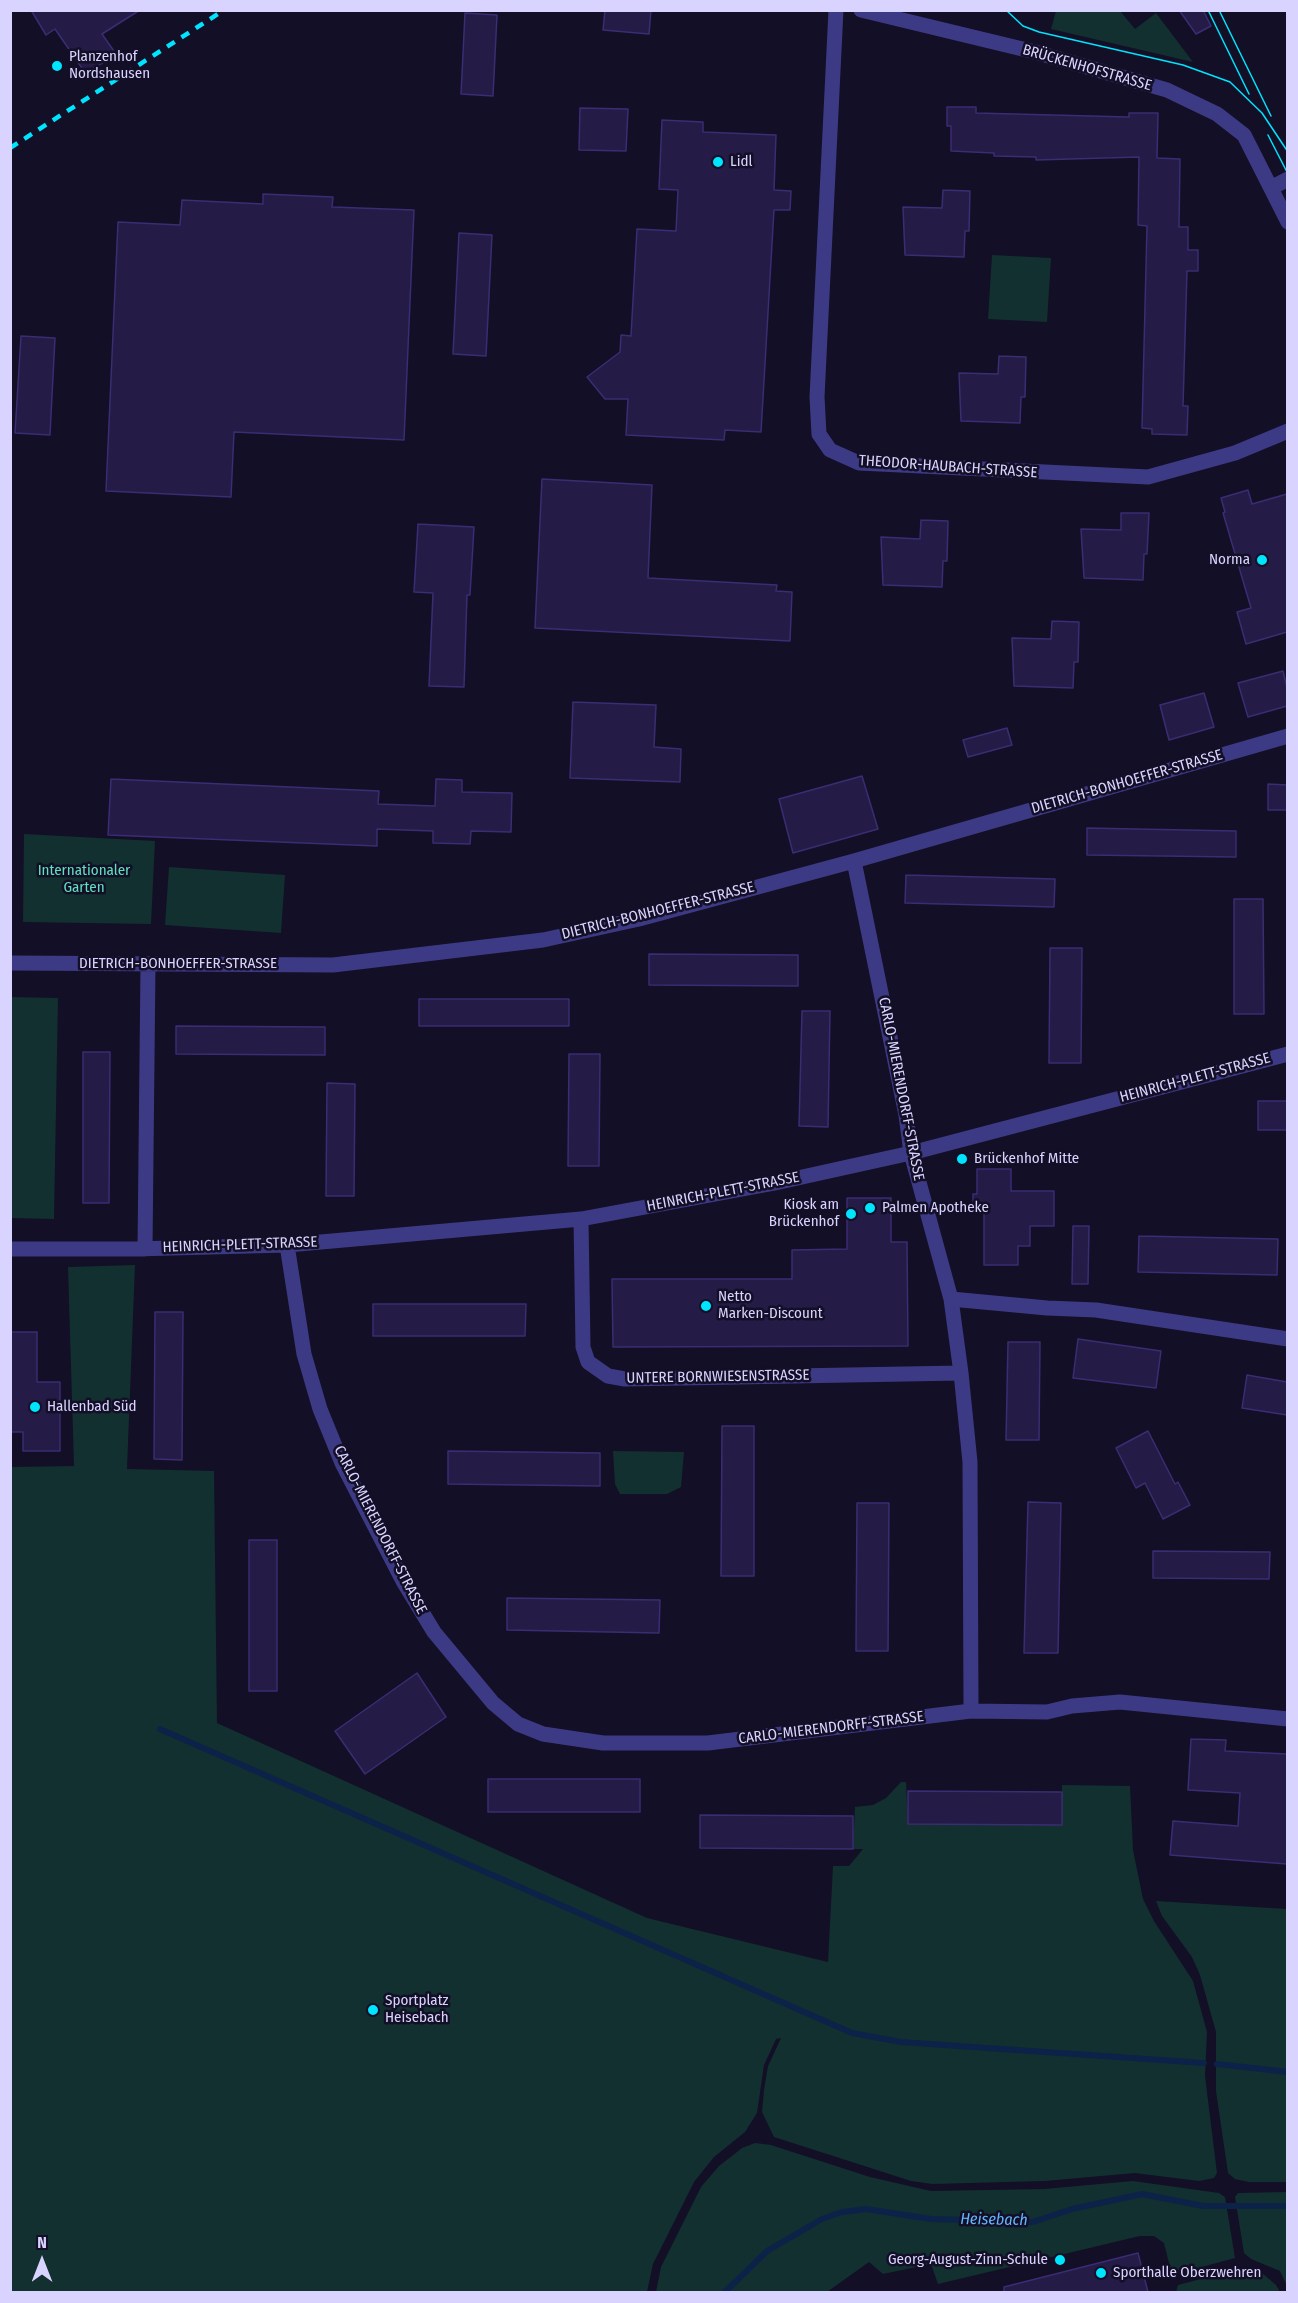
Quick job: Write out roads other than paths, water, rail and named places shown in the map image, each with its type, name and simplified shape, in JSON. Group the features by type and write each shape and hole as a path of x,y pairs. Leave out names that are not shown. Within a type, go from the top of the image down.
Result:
{"street":[{"name":"THEODOR-HAUBACH-STRASSE","path":"836,10 817,405 819,434 830,450 859,464 1148,477 1235,453 1287,431"},
{"name":"BRÜCKENHOFSTRASSE","path":"861,10 1035,52 1167,90 1217,114 1244,135 1287,222"},
{"path":"1271,188 1287,179"},
{"name":"DIETRICH-BONHOEFFER-STRASSE","path":"10,963 333,965 543,940 639,919 854,861 1287,736"},
{"name":"CARLO-MIERENDORFF-STRASSE","path":"854,861 906,1115 911,1153 951,1299 970,1462 971,1711"},
{"name":"HEINRICH-PLETT-STRASSE","path":"145,1249 148,964"},
{"name":"HEINRICH-PLETT-STRASSE","path":"10,1249 145,1249 286,1245 581,1219 775,1183 911,1153 1287,1054"},
{"name":"UNTERE BORNWIESENSTRASSE","path":"581,1219 583,1347 588,1362 608,1376 626,1379 961,1373"},
{"name":"CARLO-MIERENDORFF-STRASSE","path":"286,1245 304,1354 320,1409 342,1463 403,1581 434,1632 493,1703 518,1724 543,1734 569,1740 603,1743 708,1743 971,1711 1047,1712 1072,1706 1120,1702 1287,1719"},
{"path":"951,1299 1096,1310 1287,1339"}],"waterway":[{"path":"160,1729 852,2033 901,2042 1204,2063"},
{"path":"1217,2064 1288,2072"},
{"name":"Heisebach","path":"725,2292 767,2251 822,2219 842,2212 866,2209 931,2219 1033,2222 1072,2209 1142,2194 1203,2206 1288,2206"}],"tram line":[{"path":"1006,10 1023,26 1039,32 1183,65 1230,82 1262,113 1288,152"},
{"path":"1208,10 1249,94"},
{"path":"1219,10 1271,116"},
{"path":"1268,135 1288,174"}],"railway":[{"path":"10,148 224,10"}],"place":[{"name":"Planzenhof Nordshausen","path":"57,66"},
{"name":"Lidl","path":"718,162"},
{"name":"Norma","path":"1262,560"},
{"name":"Brückenhof Mitte","path":"962,1159"},
{"name":"Palmen Apotheke","path":"870,1208"},
{"name":"Kiosk am Brückenhof","path":"851,1214"},
{"name":"Netto Marken-Discount","path":"706,1306"},
{"name":"Hallenbad Süd","path":"35,1407"},
{"name":"Sportplatz Heisebach","path":"373,2010"},
{"name":"Georg-August-Zinn-Schule","path":"1060,2260"},
{"name":"Sporthalle Oberzwehren","path":"1101,2273"}],"park label":[{"name":"Internationaler Garten","path":"84,880"}]}
